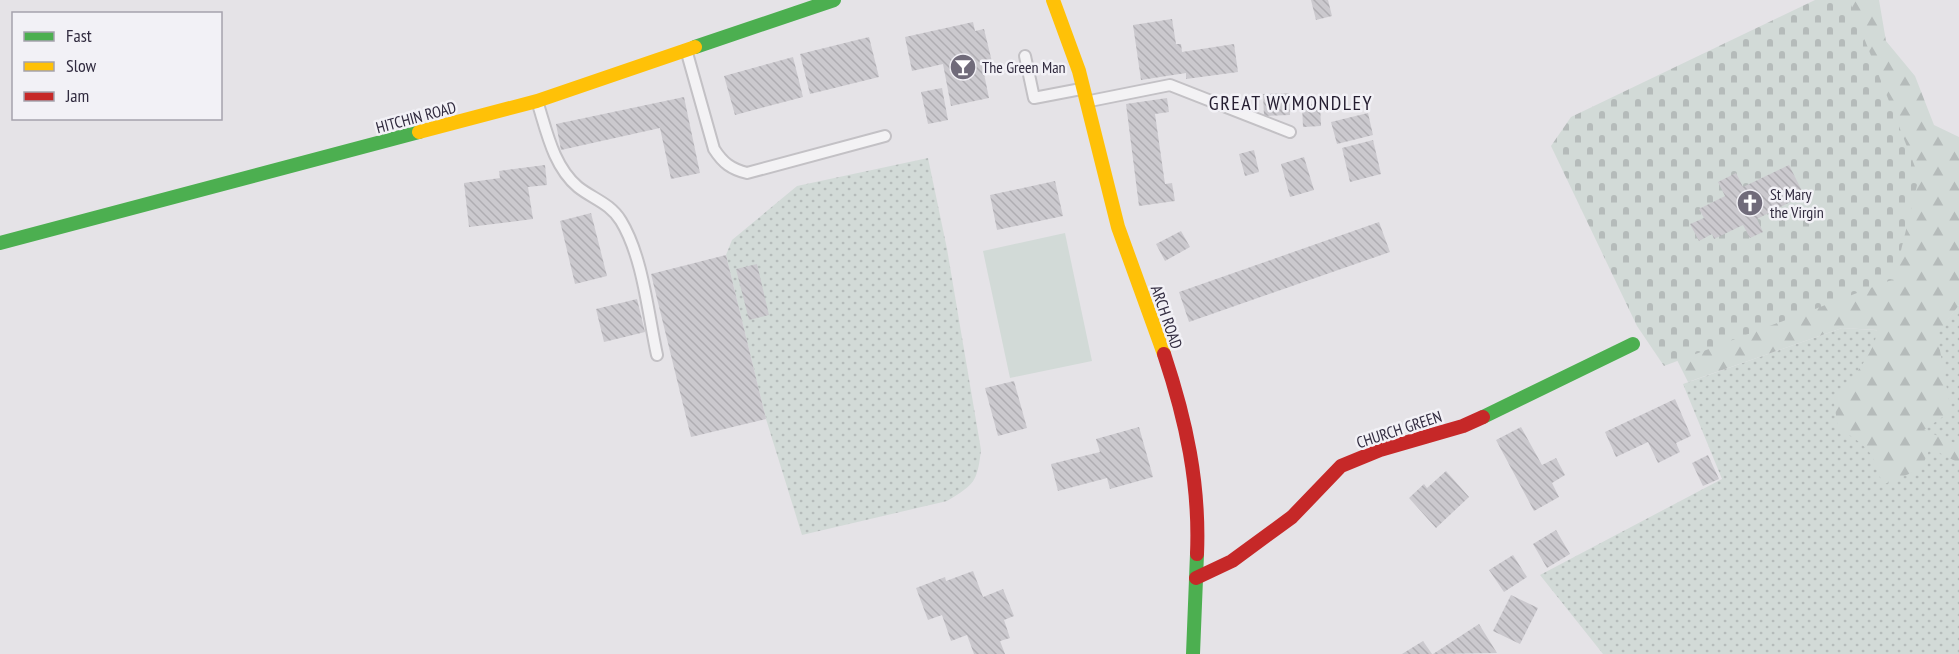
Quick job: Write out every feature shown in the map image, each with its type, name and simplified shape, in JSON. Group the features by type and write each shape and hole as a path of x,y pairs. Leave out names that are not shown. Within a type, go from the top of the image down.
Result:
{"street":[{"name":"HITCHIN ROAD","path":"0,243 537,101 834,0"},
{"name":"ARCH ROAD","path":"1053,0 1063,20 1085,95 1109,196 1179,402 1191,447 1196,496 1193,654"},
{"name":"CHURCH GREEN","path":"1196,578 1232,561 1292,517 1341,466 1380,450 1463,426 1633,344"}],"lane":[{"path":"686,50 714,149 722,162 735,170 747,174 885,136"},
{"path":"1025,56 1034,98 1085,95 1170,85 1290,132"},
{"path":"537,101 552,149 561,165 577,187 605,203 621,220 630,239 657,355"}],"green space":[{"path":"1815,0 1849,0 1919,177 1894,279 1664,366 1637,326 1551,146 1571,117"},
{"path":"1821,0 1879,0 1886,41 1915,76 1934,125 1959,137 1959,305 1937,334 1951,411 1924,430 1959,445 1959,463 1930,448 1921,469 1882,485 1876,465 1868,450 1838,428 1834,402 1872,348 1877,330 1842,328 1688,382 1668,342"},
{"path":"928,158 947,249 981,450 976,476 969,486 947,501 802,535 766,419 726,255 732,240 797,186"},
{"path":"1065,233 1092,361 1010,378 983,251"},
{"path":"1959,305 1959,654 1603,654 1540,575 1722,479 1683,384 1842,328 1936,334"}],"building":[{"path":"1311,0 1328,0 1332,16 1316,20"},
{"path":"1172,19 1176,44 1181,44 1182,52 1234,44 1238,72 1186,79 1186,73 1141,80 1133,25"},
{"name":"The Green Man","path":"973,22 975,31 984,29 992,62 982,64 989,98 951,106 943,64 912,71 905,37"},
{"path":"869,37 879,77 810,94 800,54"},
{"path":"793,57 803,97 735,115 724,76"},
{"path":"942,88 948,120 928,124 921,92"},
{"path":"1289,93 1290,115 1264,116 1263,94"},
{"path":"684,97 700,173 671,179 660,128 561,150 556,124"},
{"path":"1167,98 1169,112 1155,114 1165,184 1172,183 1175,201 1139,206 1126,104"},
{"path":"1320,104 1321,126 1303,127 1302,105"},
{"path":"1368,113 1373,135 1337,144 1331,122"},
{"path":"1373,140 1381,174 1350,182 1342,148"},
{"path":"1254,150 1259,172 1245,176 1239,154"},
{"path":"1304,157 1314,190 1290,197 1281,164"},
{"path":"545,165 547,185 528,187 533,219 469,227 464,183 500,178 499,171"},
{"name":"St Mary the Virgin","path":"1789,165 1804,195 1757,219 1763,232 1750,238 1743,225 1714,239 1712,234 1699,241 1690,224 1704,218 1699,209 1725,196 1718,182 1736,173 1743,187"},
{"path":"1055,181 1063,216 997,230 990,195"},
{"path":"591,213 607,276 575,284 560,221"},
{"path":"1379,222 1390,252 1189,322 1179,292"},
{"path":"1181,231 1190,247 1165,261 1156,244"},
{"path":"726,255 766,419 691,437 651,274"},
{"path":"757,264 769,315 749,320 736,269"},
{"path":"637,299 645,332 604,342 596,309"},
{"path":"1014,381 1027,428 998,436 985,388"},
{"path":"1675,399 1691,436 1676,443 1680,452 1658,463 1648,442 1616,457 1605,432"},
{"path":"1139,427 1153,477 1110,489 1107,478 1058,491 1051,464 1100,452 1096,439"},
{"path":"1521,427 1542,465 1556,458 1565,475 1552,483 1559,497 1534,511 1496,440"},
{"path":"1708,455 1719,479 1703,486 1692,463"},
{"path":"1446,471 1469,497 1436,528 1409,498 1424,484 1427,488"},
{"path":"1556,530 1570,554 1547,568 1533,544"},
{"path":"1513,555 1527,577 1504,592 1489,570"},
{"path":"973,571 983,597 1003,589 1014,616 1004,620 1010,638 1000,641 1005,654 974,654 967,635 951,641 942,615 928,620 916,588 945,577 946,581"},
{"path":"1511,595 1538,608 1520,644 1493,631"},
{"path":"1479,624 1497,653 1433,654"},
{"path":"1423,641 1432,654 1402,654"}],"traffic: fast":[{"path":"695,47 834,0"},
{"path":"0,243 419,132"},
{"path":"1483,417 1633,344"},
{"path":"1193,654 1197,554"}],"traffic: slow":[{"path":"1053,0 1079,71 1118,227 1164,354"},
{"path":"419,132 537,101 695,47"}],"traffic: jam":[{"path":"1164,354 1179,403 1190,452 1196,502 1197,554"},
{"path":"1196,578 1232,561 1292,517 1341,466 1380,450 1463,426 1483,417"}],"place":[{"name":"The Green Man","path":"963,67"},
{"name":"St Mary the Virgin","path":"1750,203"}],"district":[{"name":"GREAT WYMONDLEY","path":"1291,103"}]}
